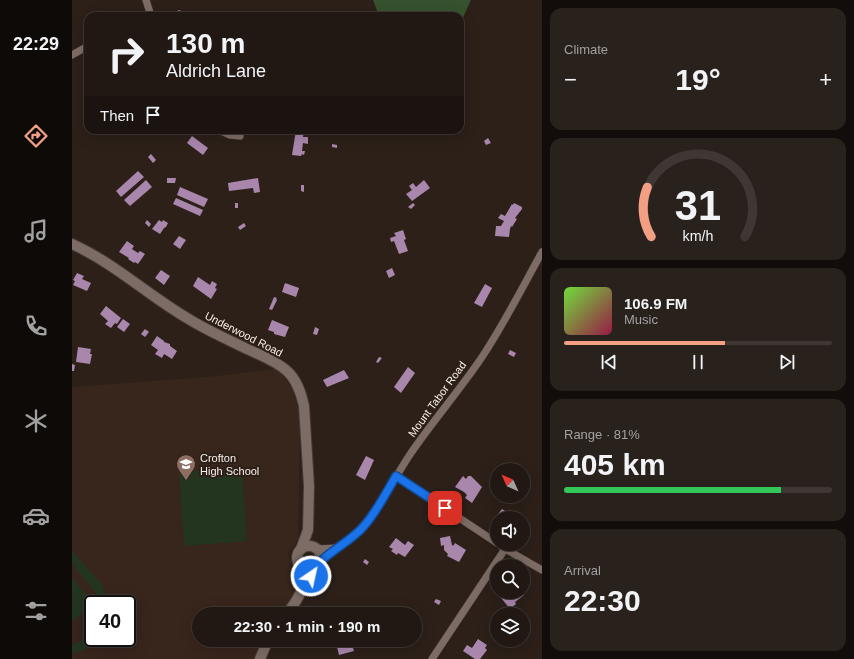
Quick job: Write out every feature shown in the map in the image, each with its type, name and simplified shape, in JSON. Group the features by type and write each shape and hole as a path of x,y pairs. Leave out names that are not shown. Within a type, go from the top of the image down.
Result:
{"street":[{"path":"146,0 150,12"},
{"path":"72,56 84,48"},
{"path":"228,134 240,136"},
{"name":"Underwood Road","path":"72,244 101,259 187,318 208,330 267,358 286,370 293,378 301,394 305,421 309,486 308,530 301,549"},
{"name":"Mount Tabor Road","path":"317,565 364,526 377,508 411,453 480,359 542,252"},
{"path":"396,476 490,539"},
{"name":"Underwood Road","path":"308,530 315,548"},
{"path":"302,591 300,566 297,555 301,549 308,546 315,548 337,548"},
{"path":"292,607 317,565 320,554 315,548"},
{"path":"432,659 504,551"},
{"path":"509,551 542,570"},
{"path":"300,566 307,569 317,565"},
{"path":"260,659 265,647"}],"shaded area":[{"name":"Crofton High School","path":"274,369 282,375 292,388 298,407 300,422 298,540 288,553 294,575 299,585 286,607 192,607 192,647 258,647 254,659 72,659 72,387 207,377"}],"green space":[{"path":"373,0 471,0 464,15 464,12 378,12"},
{"path":"242,468 247,541 184,546 179,472"},
{"path":"72,551 102,584 106,595 97,595 72,564"},
{"path":"72,578 87,595 84,595 84,612 72,622"},
{"path":"84,639 84,647 89,647 72,654 72,645"}],"building":[{"path":"295,134 303,134 303,137 308,137 308,144 303,143 302,151 305,151 304,155 292,155"},
{"path":"192,136 208,148 203,155 187,143"},
{"path":"488,138 491,143 486,145 484,141"},
{"path":"332,144 337,145 337,148 332,147"},
{"path":"151,154 156,160 153,163 148,157"},
{"path":"138,171 144,177 121,197 116,191"},
{"path":"167,178 176,178 175,183 167,183"},
{"path":"258,178 260,192 254,193 253,188 229,191 228,183"},
{"path":"146,180 152,187 130,206 124,200"},
{"path":"424,180 430,188 412,201 406,194 412,190 409,186 413,183 416,187"},
{"path":"301,185 304,185 304,192 301,191"},
{"path":"180,187 208,199 204,207 177,195"},
{"path":"176,198 203,210 200,216 173,204"},
{"path":"235,203 238,203 238,208 235,208"},
{"path":"413,203 415,205 411,209 408,207"},
{"path":"514,203 522,207 522,209 515,218 517,219 512,227 511,226 509,237 495,236 496,226 501,226 504,221 498,218 501,214 505,216"},
{"path":"147,220 151,224 149,227 145,223"},
{"path":"159,220 162,222 163,220 168,223 160,234 152,229"},
{"path":"244,223 246,226 240,230 238,227"},
{"path":"403,230 406,239 404,240 408,251 399,254 394,241 391,242 390,238 396,236 394,233"},
{"path":"179,236 186,240 180,249 173,244"},
{"path":"127,241 134,246 132,249 138,253 140,251 145,254 138,264 135,262 134,263 119,252"},
{"path":"392,268 395,275 389,278 386,271"},
{"path":"161,270 170,276 164,285 155,278"},
{"path":"77,273 84,276 82,279 91,283 87,291 73,285 75,281 73,280"},
{"path":"198,277 210,285 212,281 217,284 215,288 217,289 211,299 193,286"},
{"path":"285,283 299,288 296,297 282,292"},
{"path":"485,284 492,288 482,307 474,303"},
{"path":"274,297 277,298 277,300 272,310 269,309"},
{"path":"106,306 121,318 117,324 115,323 111,328 105,324 108,321 100,314"},
{"path":"123,319 130,324 124,332 117,327"},
{"path":"272,320 289,327 285,337 274,334 274,332 268,330"},
{"path":"315,327 319,329 317,335 313,334"},
{"path":"145,329 149,332 145,337 141,334"},
{"path":"157,336 164,342 170,344 170,346 177,351 172,359 164,354 162,358 155,354 158,350 151,345"},
{"path":"78,347 91,349 90,354 92,354 90,364 76,362"},
{"path":"510,350 516,353 514,357 508,354"},
{"path":"379,357 382,358 378,363 376,362"},
{"path":"72,364 75,365 74,371 72,371"},
{"path":"408,367 415,373 401,393 394,387"},
{"path":"344,370 349,378 327,387 323,380"},
{"path":"366,456 374,460 365,480 356,475"},
{"path":"463,476 466,479 468,476 471,476 482,487 472,503 465,498 467,495 464,492 455,487"},
{"path":"450,536 453,546 455,543 466,550 459,562 447,556 448,554 444,550 444,545 441,546 440,538"},
{"path":"396,538 405,545 408,541 414,545 405,557 398,553 397,555 391,551 393,549 389,547"},
{"path":"365,559 369,562 367,565 363,562"},
{"path":"436,599 441,601 439,605 434,602"},
{"path":"502,599 519,599 512,607 508,607"},
{"path":"478,639 487,645 485,648 487,650 480,659 475,659 463,651 467,645 472,648"},
{"path":"337,647 353,647 354,651 339,655"}],"place":[{"name":"Crofton High School","path":"186,481"}],"route":[{"path":"311,576 314,568 320,561 364,526 377,508 396,476 445,508"}]}
